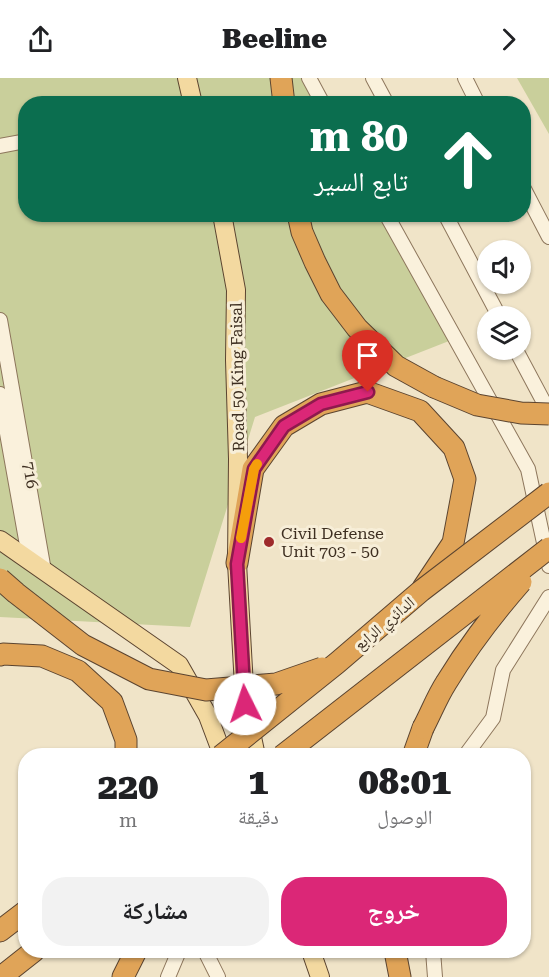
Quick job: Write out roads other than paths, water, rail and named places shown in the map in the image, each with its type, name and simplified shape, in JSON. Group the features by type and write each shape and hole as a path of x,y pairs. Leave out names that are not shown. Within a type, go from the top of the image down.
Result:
{"highway":[{"path":"281,78 283,96"},
{"path":"300,222 315,262 331,294 357,328 396,366 434,387 477,405 521,413 549,413"},
{"path":"237,564 254,469 284,426 321,404 368,392 420,411 454,448 465,479 453,543 421,591"},
{"name":"الدائري الرابع","path":"232,748 421,591 549,493"},
{"path":"416,748 445,684 471,645 492,616 549,549"},
{"path":"292,748 549,549"},
{"path":"0,579 83,645 149,679 206,690 276,684 337,663"},
{"path":"0,655 42,656 78,671 112,702 126,748"},
{"path":"0,931 18,917"},
{"path":"1,977 25,958"},
{"path":"123,977 132,958"},
{"path":"396,958 400,977"}],"main road":[{"path":"187,78 191,96"},
{"name":"Road 50 King Faisal","path":"223,222 236,290 237,564 245,704 254,748"},
{"path":"0,540 179,665 208,716 219,748"},
{"path":"313,958 320,977"}],"street":[{"path":"309,78 319,96"},
{"path":"373,78 383,96"},
{"path":"465,78 474,96"},
{"path":"0,146 18,143"},
{"path":"531,202 549,237"},
{"path":"390,222 528,469 549,566"},
{"path":"449,222 494,306"},
{"path":"0,320 37,566"},
{"path":"521,360 549,413"},
{"name":"716","path":"0,394 37,566"},
{"path":"471,748 493,718 503,670 549,597"},
{"path":"168,977 176,958"},
{"path":"208,958 218,977"},
{"path":"434,958 435,977"}],"place":[{"name":"Civil Defense Unit 703 - 50","path":"269,542"}]}
